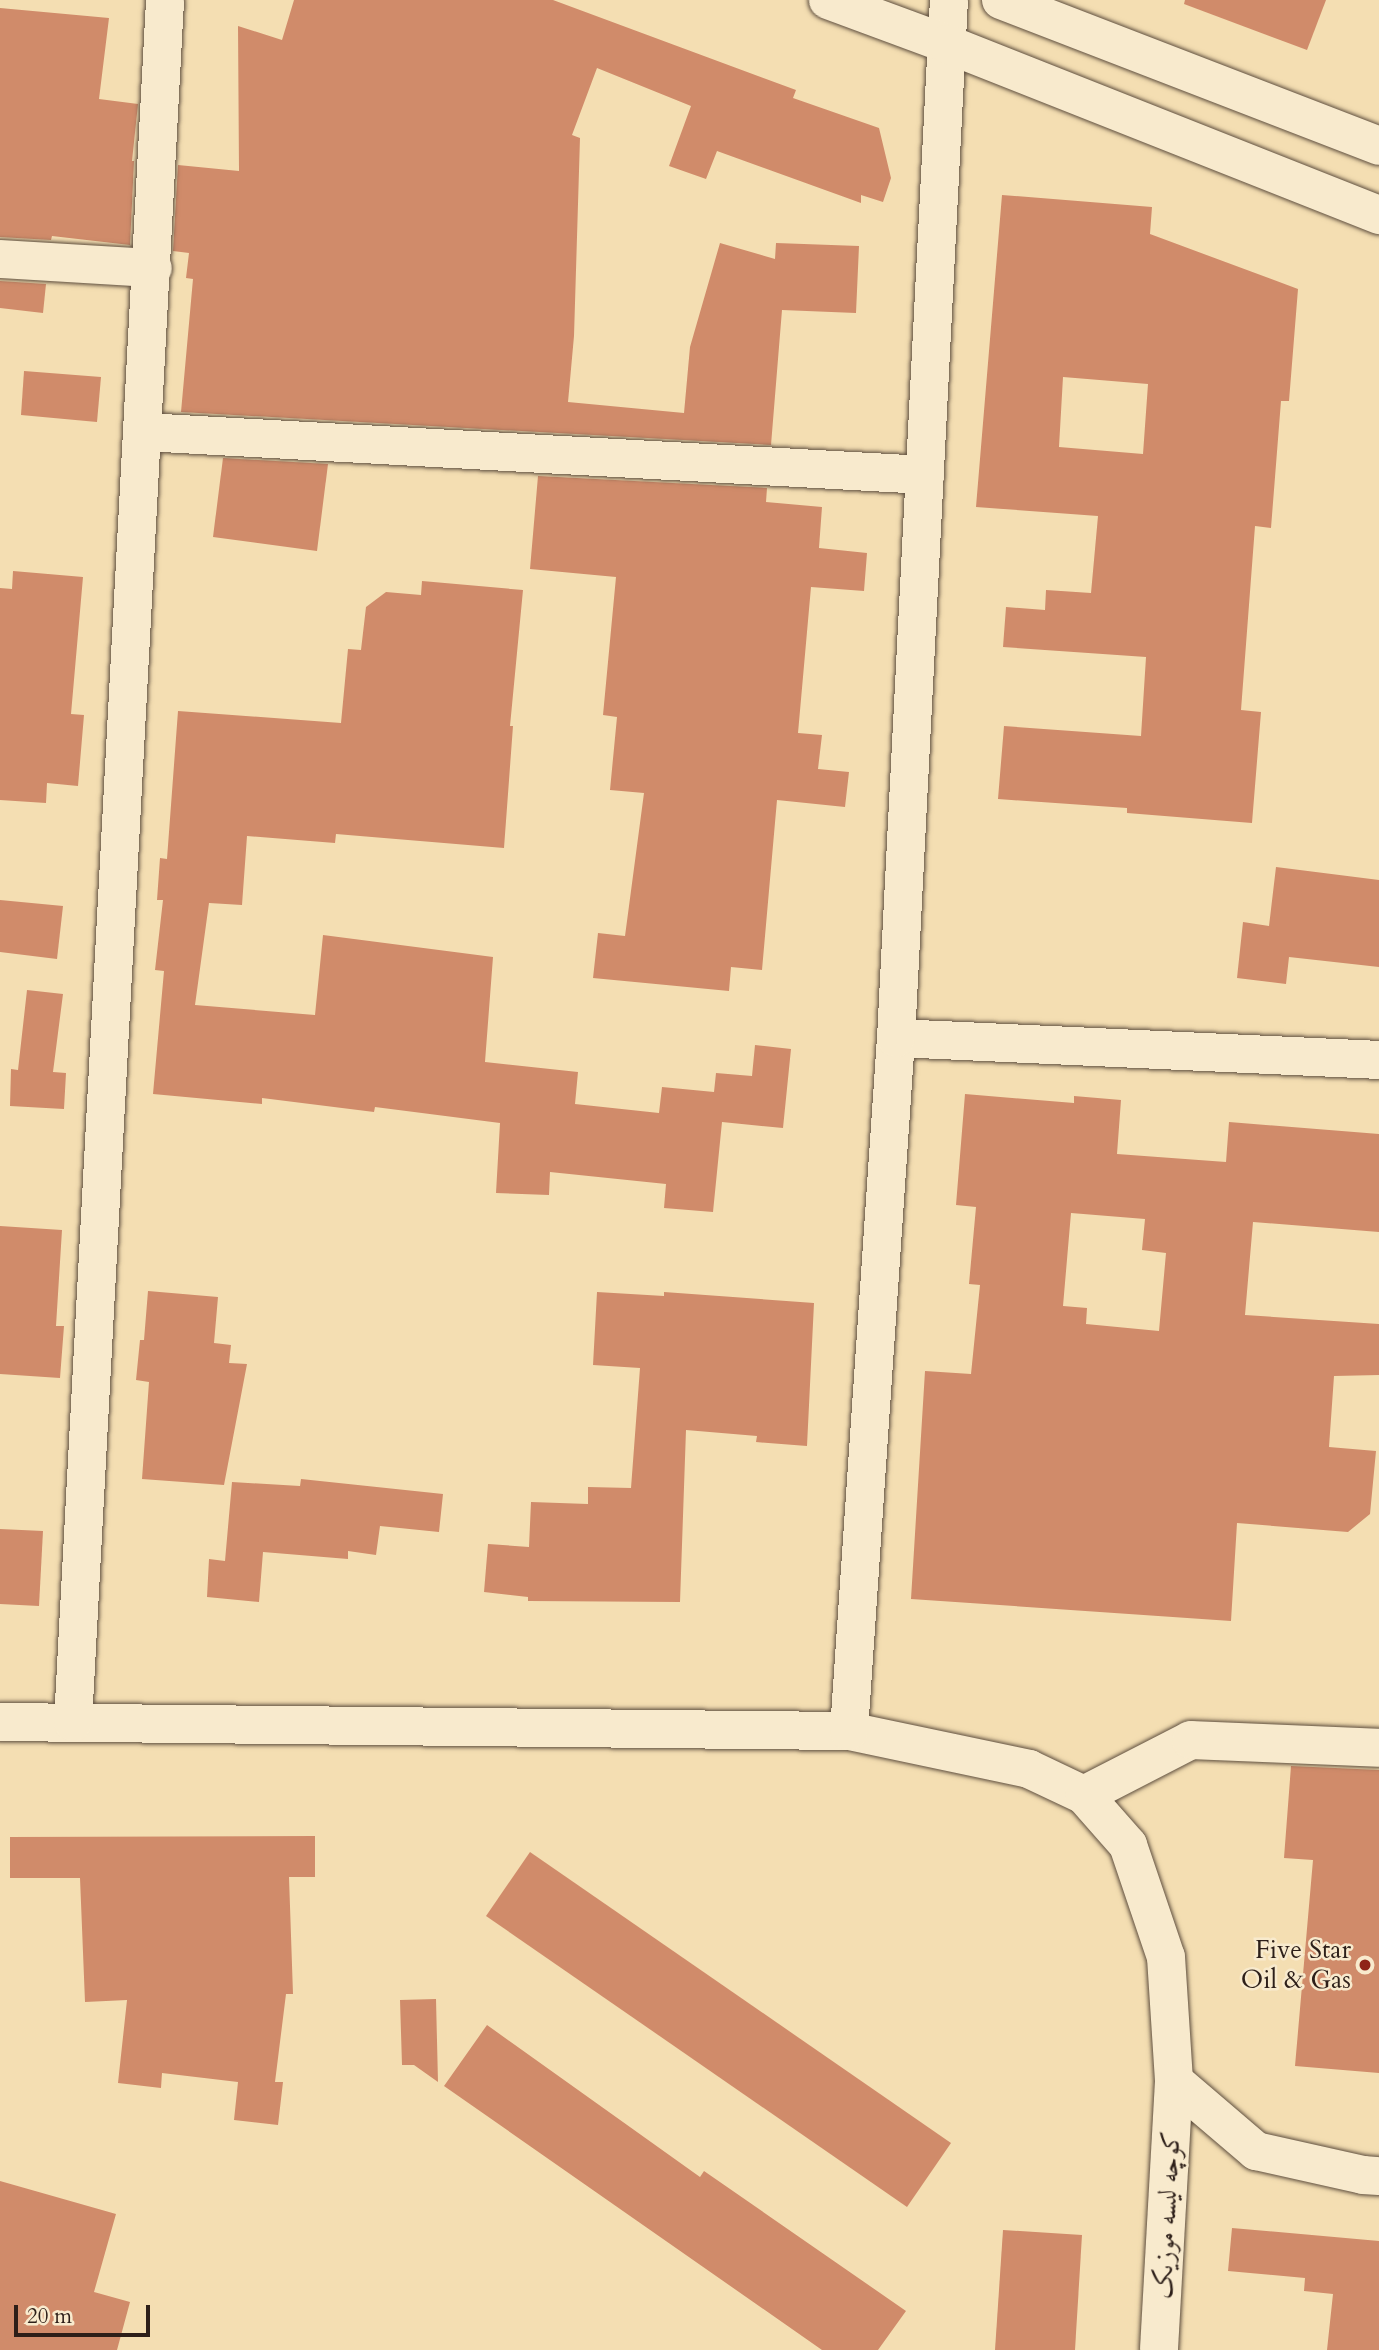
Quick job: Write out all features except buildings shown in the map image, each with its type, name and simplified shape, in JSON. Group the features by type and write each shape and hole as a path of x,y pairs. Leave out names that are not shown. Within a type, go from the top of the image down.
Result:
{"street":[{"path":"73,1722 153,268 165,0"},
{"path":"828,0 947,44 1379,215"},
{"path":"849,1731 896,1038 949,0"},
{"path":"1001,0 1379,146"},
{"path":"0,259 153,268"},
{"path":"144,432 925,475"},
{"path":"896,1038 1379,1060"},
{"path":"0,1722 849,1731 1029,1769 1084,1795 1191,1740 1379,1748"},
{"name":"کوچه لیسه موزیک","path":"1084,1795 1128,1845 1166,1958 1174,2081 1159,2350"},
{"path":"1174,2081 1256,2151 1363,2175 1379,2176"}],"place":[{"name":"Five Star Oil & Gas","path":"1365,1965"}]}
